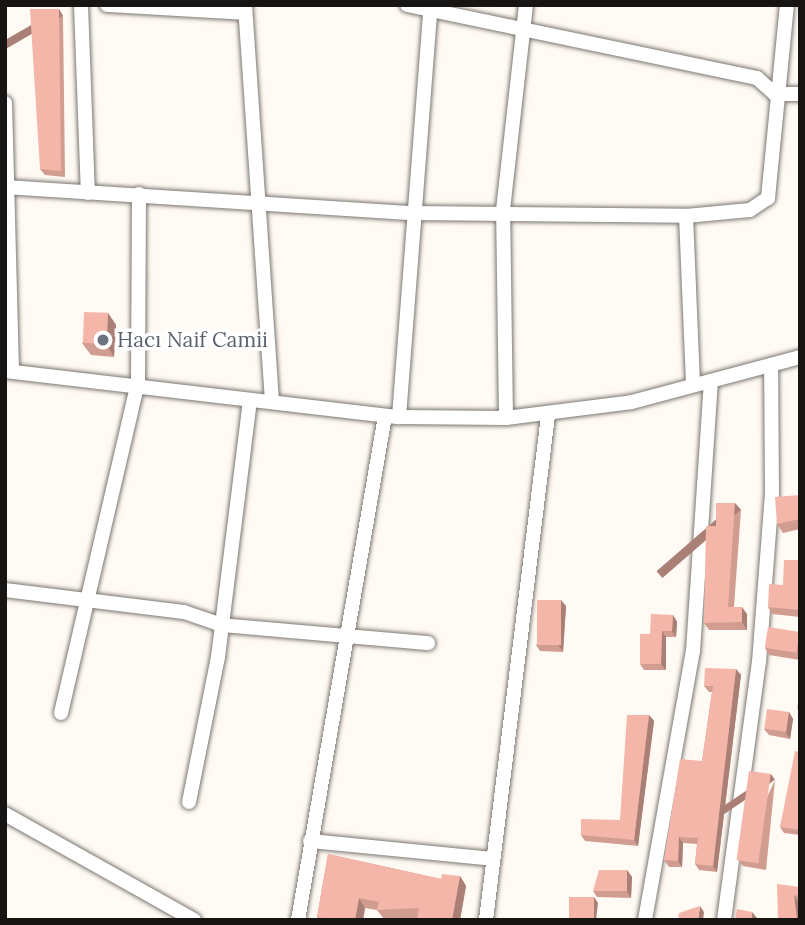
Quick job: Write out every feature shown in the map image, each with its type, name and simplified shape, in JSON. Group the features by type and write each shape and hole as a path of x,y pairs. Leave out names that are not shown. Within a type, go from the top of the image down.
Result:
{"street":[{"path":"81,5 88,193"},
{"path":"107,5 245,9 272,400"},
{"path":"407,5 757,78 775,94 800,94"},
{"path":"506,418 503,210 526,5"},
{"path":"7,188 139,194 258,206 412,212 503,210 686,216 766,203 775,94 787,5"},
{"path":"298,920 345,637 392,417 412,212 419,200 430,8"},
{"path":"5,103 8,371 138,382 250,400 272,400 392,417 506,418 548,416 711,382 800,357"},
{"path":"61,713 138,382 139,194"},
{"path":"686,216 693,385"},
{"path":"723,920 759,662 772,493 771,365"},
{"path":"645,920 693,651 711,382"},
{"path":"189,803 221,625 250,400"},
{"path":"486,920 548,416"},
{"path":"5,590 86,603 184,612 221,625 428,643"},
{"path":"5,814 194,920"},
{"path":"310,841 493,859"}],"building":[{"path":"30,9 59,9 61,171 40,169"},
{"path":"84,312 108,313 107,344 83,343"},
{"path":"800,495 800,519 777,524 775,497"},
{"path":"716,503 735,503 728,607 742,607 742,622 704,623 706,526 716,526"},
{"path":"784,560 800,560 800,610 768,607 769,584 783,585"},
{"path":"537,600 561,600 561,645 537,645"},
{"path":"651,614 673,615 672,631 662,631 661,664 640,664 640,634 650,634"},
{"path":"768,627 800,632 796,653 765,648"},
{"path":"705,668 736,669 713,866 695,864 698,838 679,837 678,861 664,860 680,759 702,761 713,686 704,686"},
{"path":"800,686 800,709 797,709"},
{"path":"767,709 789,712 786,732 764,729"},
{"path":"627,715 649,715 634,840 581,835 581,819 620,820"},
{"path":"795,751 800,752 800,830 780,827"},
{"path":"749,771 771,774 758,863 736,860"},
{"path":"328,854 441,879 442,874 460,876 452,920 417,920 419,908 377,910 379,902 359,898 355,920 317,917"},
{"path":"599,870 627,870 627,891 593,891"},
{"path":"777,884 800,887 800,896 794,895 797,920 778,920"},
{"path":"569,897 594,897 594,920 569,920"},
{"path":"700,906 698,920 678,920 679,913"},
{"path":"737,909 752,912 751,920 735,920"}],"place":[{"name":"Hacı Naif Camii","path":"103,340"}]}
